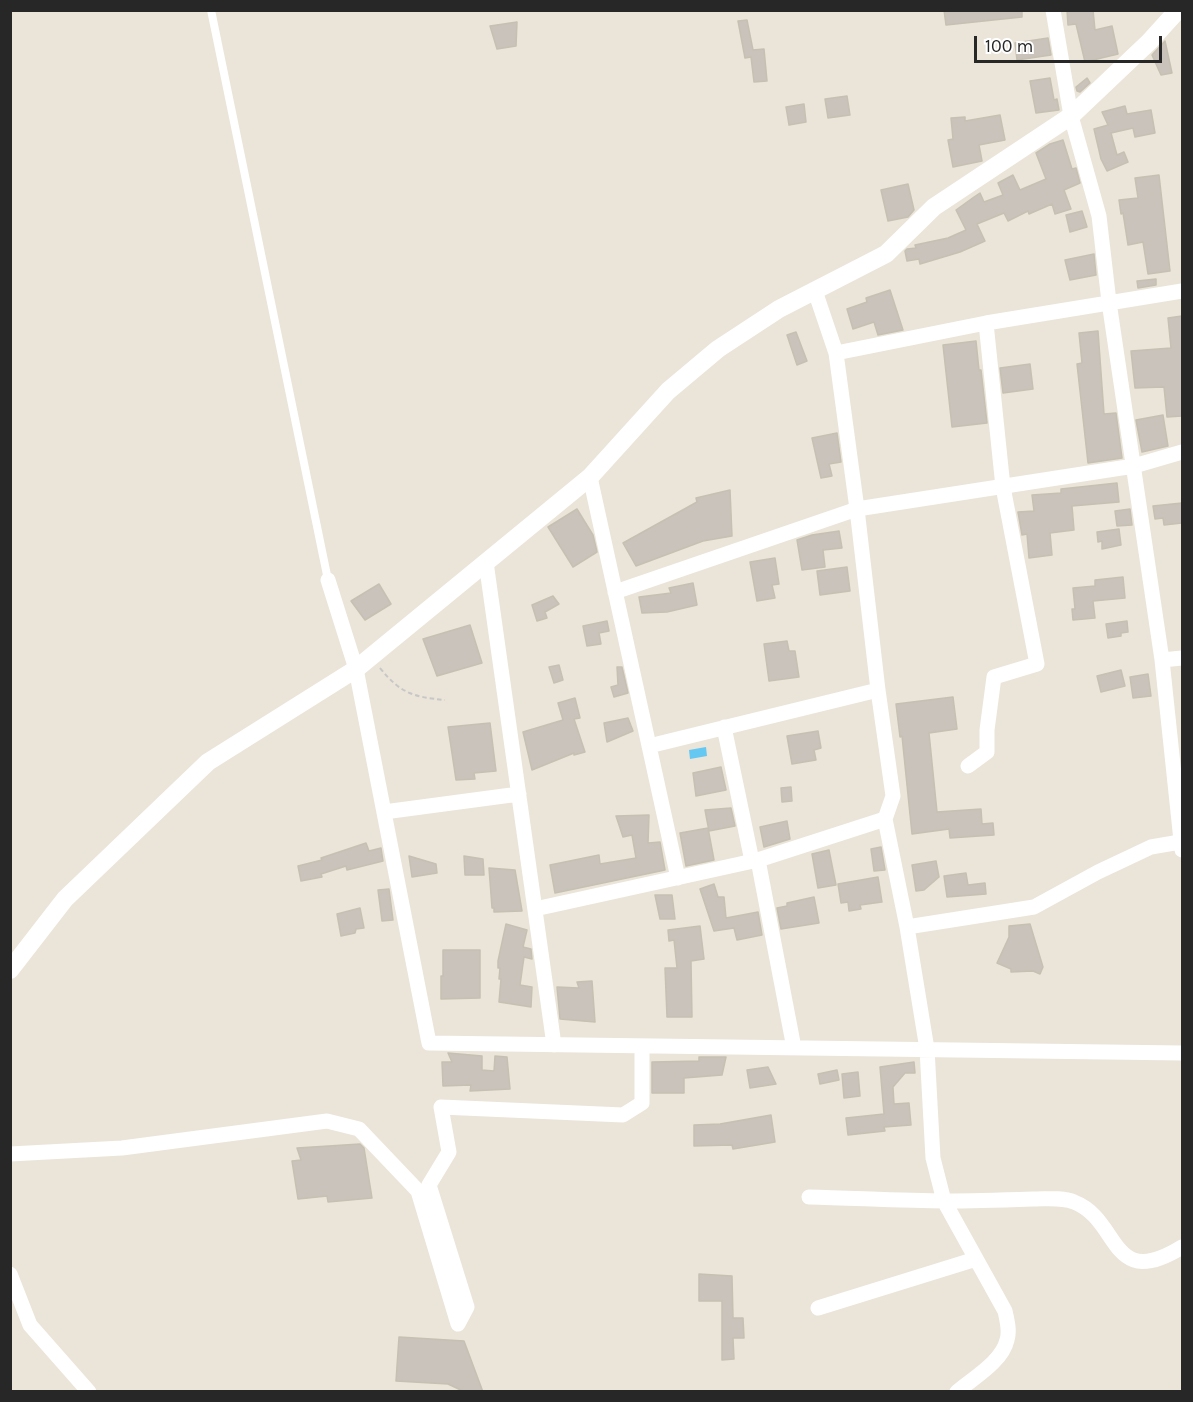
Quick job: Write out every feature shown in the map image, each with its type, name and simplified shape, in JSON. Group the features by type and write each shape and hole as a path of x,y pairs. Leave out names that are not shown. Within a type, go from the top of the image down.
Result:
{"street":[{"path":"907,927 1034,907 1098,872 1151,847 1181,846 1176,731 1162,660 1109,302 1099,216 1071,116 1053,10"},
{"path":"10,970 65,899 208,762 356,669 590,477 668,390 718,350 778,309 886,254 934,207 1071,116 1149,42 1178,10"},
{"path":"815,291 836,353 858,509 878,690 893,796 885,819 907,927 927,1049 933,1158 944,1201 1005,1311 1008,1326 1007,1340 999,1356 957,1392"},
{"path":"836,353 986,323 1182,291"},
{"path":"969,766 987,752 987,730 994,677 1037,664 1003,487 986,323"},
{"path":"615,592 858,509 1134,466 1182,452"},
{"path":"590,477 678,878"},
{"path":"486,562 554,1045"},
{"path":"328,580 356,669 429,1043 1182,1053"},
{"path":"1162,660 1182,658"},
{"path":"649,746 878,690"},
{"path":"724,727 794,1048"},
{"path":"384,812 519,794"},
{"path":"535,909 755,861 885,819"},
{"path":"10,1154 122,1148 327,1121 359,1129 418,1191 458,1324 467,1307 429,1185 449,1152 441,1107 623,1115 642,1103 642,1046"},
{"path":"809,1197 944,1201 1072,1201 1088,1209 1119,1250 1132,1260 1150,1261 1169,1255 1182,1247"},
{"path":"818,1308 976,1259"},
{"path":"10,1274 30,1326 89,1392"}],"lane":[{"path":"211,10 328,580"}],"path":[{"path":"371,656 394,686 423,698 445,700"}],"water":[{"path":"706,747 707,756 690,759 689,750"}],"building":[{"path":"944,10 1022,10 1022,17 946,25"},
{"path":"1067,10 1093,10 1095,30 1112,26 1118,54 1085,62 1076,24 1068,25"},
{"path":"747,20 753,50 764,49 767,81 754,82 751,57 745,58 738,21"},
{"path":"517,22 516,46 497,49 490,26"},
{"path":"1048,38 1051,55 1017,60 1015,43"},
{"path":"1165,41 1172,73 1161,75 1152,55"},
{"path":"1050,78 1054,100 1057,99 1059,110 1036,113 1030,81"},
{"path":"1087,78 1090,83 1080,92 1077,91 1076,87"},
{"path":"847,96 850,115 828,118 825,99"},
{"path":"804,104 806,122 789,125 786,107"},
{"path":"1125,106 1127,114 1151,110 1155,133 1135,137 1133,128 1111,133 1117,155 1124,152 1128,162 1107,171 1101,159 1094,129 1108,125 1102,112"},
{"path":"1000,115 1005,140 979,145 982,161 953,167 948,140 953,139 951,118 965,117 965,121"},
{"path":"1063,140 1072,169 1076,168 1080,183 1064,190 1071,209 1055,214 1052,204 1029,214 1028,211 1008,221 1004,213 977,224 985,241 960,252 920,264 919,259 907,261 905,251 907,249 948,238 966,230 956,210 980,193 984,202 1003,195 998,183 1013,175 1020,190 1046,179 1036,153 1050,144"},
{"path":"1159,175 1170,271 1148,274 1143,242 1128,245 1119,200 1138,198 1135,178"},
{"path":"908,184 914,210 908,217 888,221 881,190"},
{"path":"1082,211 1087,227 1070,232 1066,215"},
{"path":"1094,254 1096,275 1070,280 1065,260"},
{"path":"1156,279 1156,285 1138,288 1137,281"},
{"path":"890,290 903,330 878,335 874,322 853,329 847,309 867,302 866,298"},
{"path":"1182,316 1182,416 1167,417 1164,387 1135,388 1131,351 1171,348 1168,318"},
{"path":"1098,331 1104,414 1116,413 1122,458 1088,463 1077,364 1082,363 1079,333"},
{"path":"796,332 807,361 797,365 787,335"},
{"path":"976,341 987,423 952,427 943,345"},
{"path":"1030,364 1033,389 1003,393 1000,368"},
{"path":"1163,415 1168,446 1142,452 1136,420"},
{"path":"837,433 841,462 829,464 832,476 821,478 812,438"},
{"path":"1117,483 1119,502 1072,506 1074,530 1050,533 1052,555 1029,558 1027,534 1022,535 1018,512 1034,511 1032,495 1061,493 1061,489"},
{"path":"730,490 732,536 703,541 636,566 623,543 697,502 696,498"},
{"path":"1182,503 1182,523 1164,525 1163,518 1155,519 1153,506"},
{"path":"577,509 593,535 597,552 573,567 548,527"},
{"path":"1130,509 1132,525 1117,526 1115,511"},
{"path":"1119,529 1121,545 1102,549 1102,541 1098,542 1097,532"},
{"path":"839,531 842,548 823,550 825,567 802,570 797,540"},
{"path":"775,558 779,584 772,585 775,598 757,601 750,562"},
{"path":"847,567 850,591 820,595 817,571"},
{"path":"1123,577 1125,598 1093,601 1095,618 1073,620 1072,609 1075,609 1073,588 1095,586 1095,580"},
{"path":"693,583 697,605 667,612 642,613 639,597 671,593 669,588"},
{"path":"379,584 391,604 365,620 351,601"},
{"path":"553,596 559,604 545,612 547,618 537,621 532,605"},
{"path":"607,621 609,631 599,633 601,644 587,646 583,626"},
{"path":"1127,621 1128,632 1121,633 1121,636 1108,638 1106,624"},
{"path":"470,625 482,663 437,676 423,639"},
{"path":"787,641 789,651 795,651 799,677 769,681 764,644"},
{"path":"559,665 563,680 554,683 549,667"},
{"path":"617,667 622,667 628,693 614,697 611,687 618,685"},
{"path":"1121,670 1125,686 1101,692 1097,676"},
{"path":"1148,674 1151,696 1133,698 1130,677"},
{"path":"953,697 957,729 929,733 937,812 981,809 982,824 993,823 994,835 950,838 949,829 912,834 902,736 900,737 896,704"},
{"path":"575,698 580,718 574,719 585,752 574,755 574,753 532,770 523,732 563,720 558,703"},
{"path":"628,718 633,731 607,742 604,723"},
{"path":"490,723 496,771 474,773 475,779 456,780 448,727"},
{"path":"818,731 821,748 814,750 816,760 792,764 787,736"},
{"path":"721,767 726,790 696,796 693,773"},
{"path":"791,787 792,801 782,802 781,788"},
{"path":"731,808 735,826 709,831 705,810"},
{"path":"649,815 648,843 660,842 665,870 555,893 550,865 599,855 600,864 636,858 632,835 623,837 616,816"},
{"path":"787,821 790,839 764,847 760,827"},
{"path":"708,828 714,860 686,866 680,833"},
{"path":"366,843 369,851 381,848 383,861 347,870 346,866 321,874 322,877 301,881 298,866 322,860 321,858"},
{"path":"881,847 885,870 874,871 871,849"},
{"path":"829,850 836,885 818,888 812,854"},
{"path":"409,856 436,864 437,873 412,877"},
{"path":"464,856 483,859 484,875 465,875"},
{"path":"936,861 939,877 924,890 916,891 912,865"},
{"path":"489,868 515,870 522,911 494,912"},
{"path":"966,873 968,885 985,883 986,894 947,897 944,876"},
{"path":"878,877 882,902 860,905 861,909 849,911 848,902 841,903 838,884"},
{"path":"714,884 718,897 724,897 726,918 758,912 762,935 737,940 734,928 714,931 700,889"},
{"path":"389,889 393,920 382,921 378,890"},
{"path":"655,895 672,895 675,919 660,919"},
{"path":"814,897 819,923 781,929 777,908 787,906 787,903"},
{"path":"360,908 364,928 341,936 337,914"},
{"path":"506,924 527,930 523,947 531,949 532,959 524,957 520,985 532,987 531,1007 499,1002 501,979 499,979 498,961"},
{"path":"1030,924 1043,967 1040,974 1033,971 1011,972 1011,969 997,963 1009,937 1009,926"},
{"path":"700,926 704,959 691,961 692,1017 667,1017 665,968 677,968 674,940 669,941 668,930"},
{"path":"443,950 480,950 480,998 441,999"},
{"path":"592,981 595,1022 560,1019 557,987 579,988 577,982"},
{"path":"448,1053 482,1056 482,1070 494,1071 495,1056 507,1057 510,1089 470,1091 471,1085 443,1086 442,1062 452,1062"},
{"path":"699,1057 726,1057 722,1075 684,1078 684,1093 652,1093 652,1062 699,1061"},
{"path":"914,1062 915,1073 905,1073 893,1087 894,1104 909,1103 911,1125 884,1127 885,1131 848,1135 846,1118 884,1114 880,1067"},
{"path":"768,1067 776,1084 750,1088 747,1070"},
{"path":"837,1070 839,1080 820,1084 818,1074"},
{"path":"858,1072 860,1096 844,1098 842,1074"},
{"path":"771,1115 775,1142 733,1149 732,1145 694,1146 694,1125 720,1124"},
{"path":"360,1144 364,1148 372,1198 328,1202 327,1196 298,1199 292,1161 301,1160 297,1148"},
{"path":"699,1274 732,1276 733,1318 743,1318 744,1338 733,1338 734,1359 722,1360 722,1301 699,1301"},
{"path":"399,1337 464,1341 483,1392 465,1392 448,1384 396,1381"}]}
